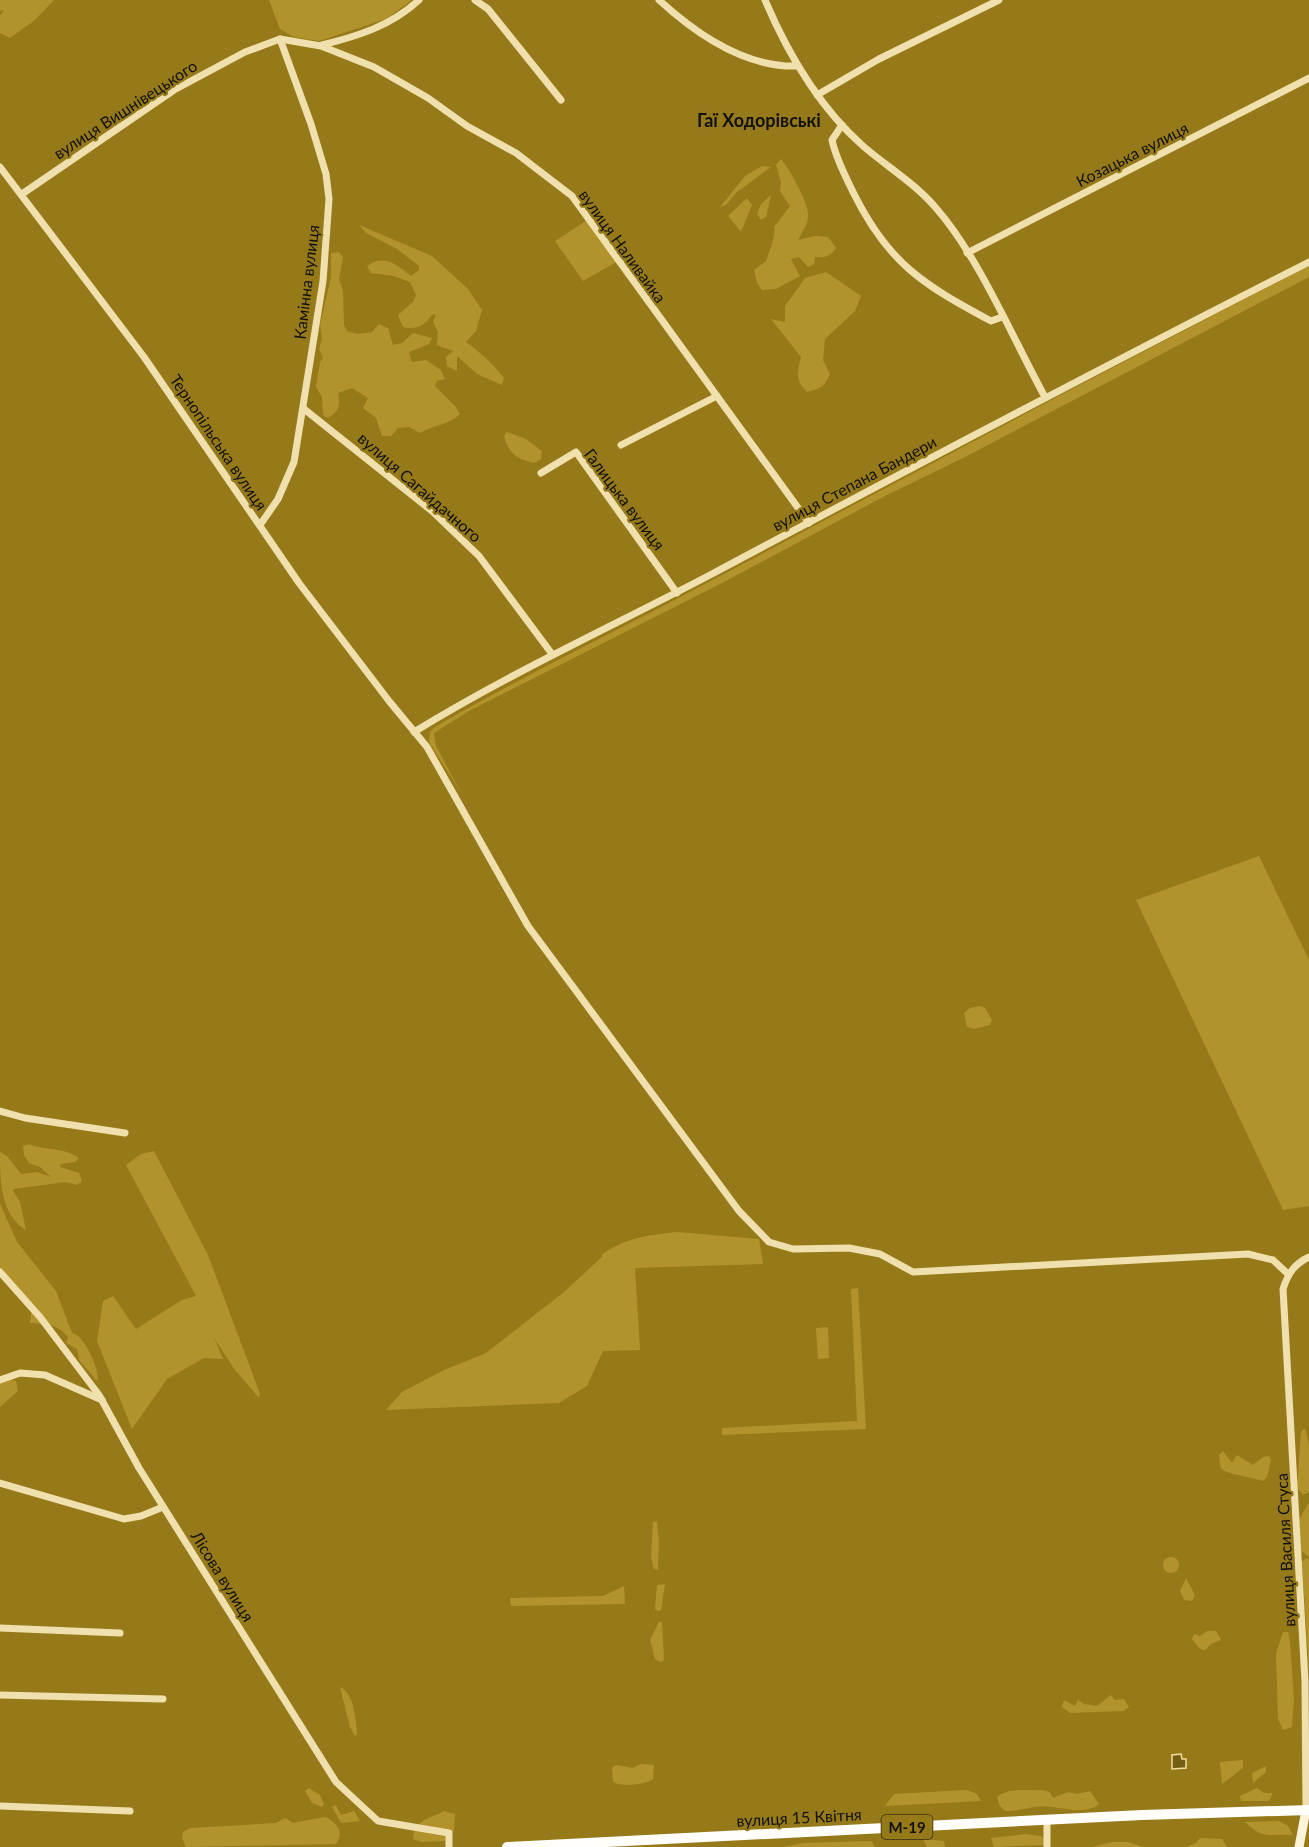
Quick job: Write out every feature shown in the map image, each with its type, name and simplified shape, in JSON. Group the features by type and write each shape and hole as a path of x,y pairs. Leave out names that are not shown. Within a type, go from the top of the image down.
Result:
{"highway":[{"name":"вулиця 15 Квітня","path":"507,1847 1047,1820 1308,1810"}],"main road":[{"path":"1299,1847 1308,1810"}],"street":[{"path":"321,46 377,29 396,19 418,0"},
{"path":"476,0 488,9 561,99"},
{"path":"659,0 680,19 717,44 767,63 798,66"},
{"path":"765,0 776,27 817,95 842,125 936,207 967,253 1045,397"},
{"path":"817,95 879,59 999,0"},
{"name":"вулиця Наливайка","path":"280,39 321,46 374,67 428,99 467,126 516,153 572,196 809,523"},
{"name":"вулиця Вишнівецького","path":"22,194 174,90 245,52 280,39"},
{"name":"Камінна вулиця","path":"260,525 291,474 304,409 327,253 330,199 326,174 311,124 280,39"},
{"name":"Козацька вулиця","path":"967,253 1309,78"},
{"path":"842,125 832,140 835,151 860,206 886,247 909,271 959,304 991,321 1002,317"},
{"name":"Тернопільська вулиця","path":"0,167 144,357 339,637 427,747 528,926 739,1211 769,1242 793,1249 849,1248 880,1254 913,1272 1257,1254 1274,1260 1288,1274"},
{"name":"вулиця Степана Бандери","path":"414,732 552,654 677,593 1045,397 1309,262"},
{"path":"621,445 717,396"},
{"name":"вулиця Сагайдачного","path":"304,409 432,511 479,556 552,654"},
{"name":"Галицька вулиця","path":"541,473 576,452 677,593"},
{"path":"0,1111 25,1118 125,1133"},
{"path":"1288,1274 1300,1261 1309,1257"},
{"name":"Лісова вулиця","path":"0,1272 40,1317 102,1400 164,1507 336,1782 378,1821 449,1833 449,1847"},
{"name":"вулиця Василя Стуса","path":"1288,1274 1283,1289 1307,1681 1308,1810"},
{"path":"0,1380 20,1373 45,1375 102,1400"},
{"path":"0,1483 124,1519 141,1516 164,1507"},
{"path":"0,1628 120,1633"},
{"path":"0,1695 163,1700"},
{"path":"0,1806 130,1811"},
{"path":"1047,1820 1047,1847"}],"shaded area":[{"path":"0,0 54,0 35,20 10,38 0,33 0,16 4,10 0,11"},
{"path":"269,0 412,0 386,19 319,41 294,37 280,29"},
{"path":"781,159 798,185 807,208 807,221 798,240 815,236 828,237 836,248 827,256 815,257 814,264 808,267 799,257 791,259 800,276 776,289 762,290 757,283 754,270 766,261 774,227 790,206 780,191 781,182 776,165"},
{"path":"762,166 771,167 737,192 726,205 720,207 745,176"},
{"path":"771,195 766,217 761,220 757,214 761,204"},
{"path":"747,198 752,205 741,232 728,216"},
{"path":"587,220 616,262 583,281 555,241"},
{"path":"359,225 432,256 467,288 482,310 476,331 466,342 500,373 504,378 502,385 477,374 457,356 457,371 447,366 446,357 453,351 437,345 438,332 433,322 436,314 419,326 403,327 398,315 413,302 416,295 410,282 394,276 371,273 367,266 373,262 390,262 411,276 419,270 419,266 397,249 366,233"},
{"path":"339,252 343,257 339,279 343,291 344,325 347,331 358,334 372,332 379,324 388,328 393,345 402,343 413,333 432,338 429,344 409,352 412,362 426,360 441,370 445,379 437,381 435,386 455,406 460,414 456,418 420,433 409,427 398,428 391,436 382,436 376,418 363,408 368,398 352,388 338,393 339,404 335,413 328,418 323,415 322,397 316,387 320,362 323,358 319,349 322,339 320,325 331,277 331,253"},
{"path":"1309,266 1309,277 965,457 883,497 722,583 469,711 434,733 436,746 461,793 429,742 430,732 435,727 505,688"},
{"path":"826,272 861,296 855,311 825,339 823,360 830,374 828,378 822,386 807,392 800,384 798,376 801,357 771,319 785,322 785,306 805,278"},
{"path":"507,432 526,439 542,451 541,459 534,463 514,455 504,436"},
{"path":"1259,856 1309,960 1309,1206 1283,1210 1136,900"},
{"path":"980,1006 985,1008 992,1020 990,1025 974,1029 967,1027 964,1013 970,1008"},
{"path":"29,1144 67,1152 79,1158 75,1162 61,1164 60,1167 79,1173 82,1181 77,1185 65,1182 14,1189 20,1202 26,1230 17,1223 6,1206 1,1185 0,1152 7,1156 21,1174 37,1172 51,1177 40,1167 29,1163 24,1155 23,1146"},
{"path":"154,1151 208,1255 260,1394 259,1398 235,1370 214,1338 223,1359 204,1358 167,1379 132,1429 97,1341 103,1301 113,1296 136,1329 182,1300 196,1296 126,1165 141,1154"},
{"path":"0,1204 17,1242 56,1291 72,1333 77,1335 87,1347 97,1370 97,1381 79,1360 77,1349 66,1343 68,1337 64,1332 51,1325 30,1323 32,1304 0,1276"},
{"path":"677,1232 759,1239 763,1264 635,1268 640,1350 603,1351 587,1386 559,1403 386,1410 402,1392 444,1370 486,1353 564,1292 610,1249 637,1238"},
{"path":"858,1288 866,1429 722,1435 722,1428 857,1421 851,1289"},
{"path":"828,1327 829,1358 818,1359 816,1328"},
{"path":"8,1379 16,1381 18,1391 0,1407 0,1383"},
{"path":"1305,1428 1309,1445 1309,1492 1303,1495 1297,1488 1301,1432"},
{"path":"1223,1451 1232,1463 1237,1455 1253,1465 1263,1457 1269,1456 1271,1460 1267,1477 1263,1481 1225,1471 1220,1466 1219,1455"},
{"path":"1308,1504 1309,1557 1301,1551 1299,1520"},
{"path":"653,1521 657,1522 659,1541 658,1570 654,1569 651,1558"},
{"path":"1171,1557 1177,1559 1179,1565 1177,1571 1171,1573 1165,1571 1163,1565 1165,1559"},
{"path":"1306,1558 1309,1560 1309,1672 1302,1562"},
{"path":"1186,1578 1195,1595 1192,1601 1184,1600 1180,1591"},
{"path":"665,1584 661,1610 658,1611 655,1609 657,1585"},
{"path":"624,1586 625,1604 511,1606 510,1598 603,1596"},
{"path":"659,1622 662,1622 664,1660 661,1662 655,1659 650,1640"},
{"path":"1207,1631 1216,1631 1221,1640 1211,1644 1205,1650 1200,1649 1192,1639 1194,1634 1200,1636"},
{"path":"1283,1632 1288,1632 1290,1641 1294,1700 1292,1727 1283,1730 1278,1719 1276,1654"},
{"path":"340,1687 345,1690 351,1701 356,1722 357,1734 355,1736 350,1727"},
{"path":"1111,1695 1115,1700 1124,1699 1129,1707 1124,1711 1070,1713 1062,1707 1064,1700 1075,1706 1078,1700 1084,1704 1097,1706"},
{"path":"1181,1754 1182,1759 1186,1759 1186,1768 1172,1769 1172,1755"},
{"path":"1243,1760 1243,1768 1222,1784 1220,1762"},
{"path":"641,1764 654,1765 653,1779 633,1785 613,1782 612,1768 616,1765 632,1768"},
{"path":"1266,1766 1266,1772 1253,1783 1252,1773"},
{"path":"309,1788 320,1795 324,1804 322,1807 312,1803 305,1791"},
{"path":"1257,1788 1264,1793 1272,1793 1271,1798 1268,1801 1241,1801 1240,1796"},
{"path":"967,1790 977,1794 981,1801 885,1806 894,1794"},
{"path":"1012,1791 1050,1792 1053,1798 1068,1792 1077,1794 1090,1791 1099,1804 1084,1810 1042,1806 1005,1811 1000,1806 997,1797"},
{"path":"336,1805 341,1815 354,1811 360,1821 341,1823 332,1807"},
{"path":"444,1811 455,1814 454,1831 445,1841 422,1842 413,1839 414,1832 420,1823"},
{"path":"325,1817 333,1822 340,1831 336,1844 186,1847 182,1838 183,1832 190,1828 276,1823 285,1818 293,1823"},
{"path":"1279,1821 1288,1826 1293,1835 1262,1834 1245,1822"},
{"path":"1026,1834 1041,1836 1045,1840 1044,1845 994,1847 991,1838"},
{"path":"1200,1838 1222,1839 1227,1847 1186,1847 1196,1843"},
{"path":"923,1839 944,1841 945,1847 927,1847"},
{"path":"871,1841 875,1847 783,1847 803,1843"},
{"path":"1112,1842 1128,1842 1143,1847 1092,1847"}],"district":[{"name":"Гаї Ходорівські","path":"759,120"}]}
